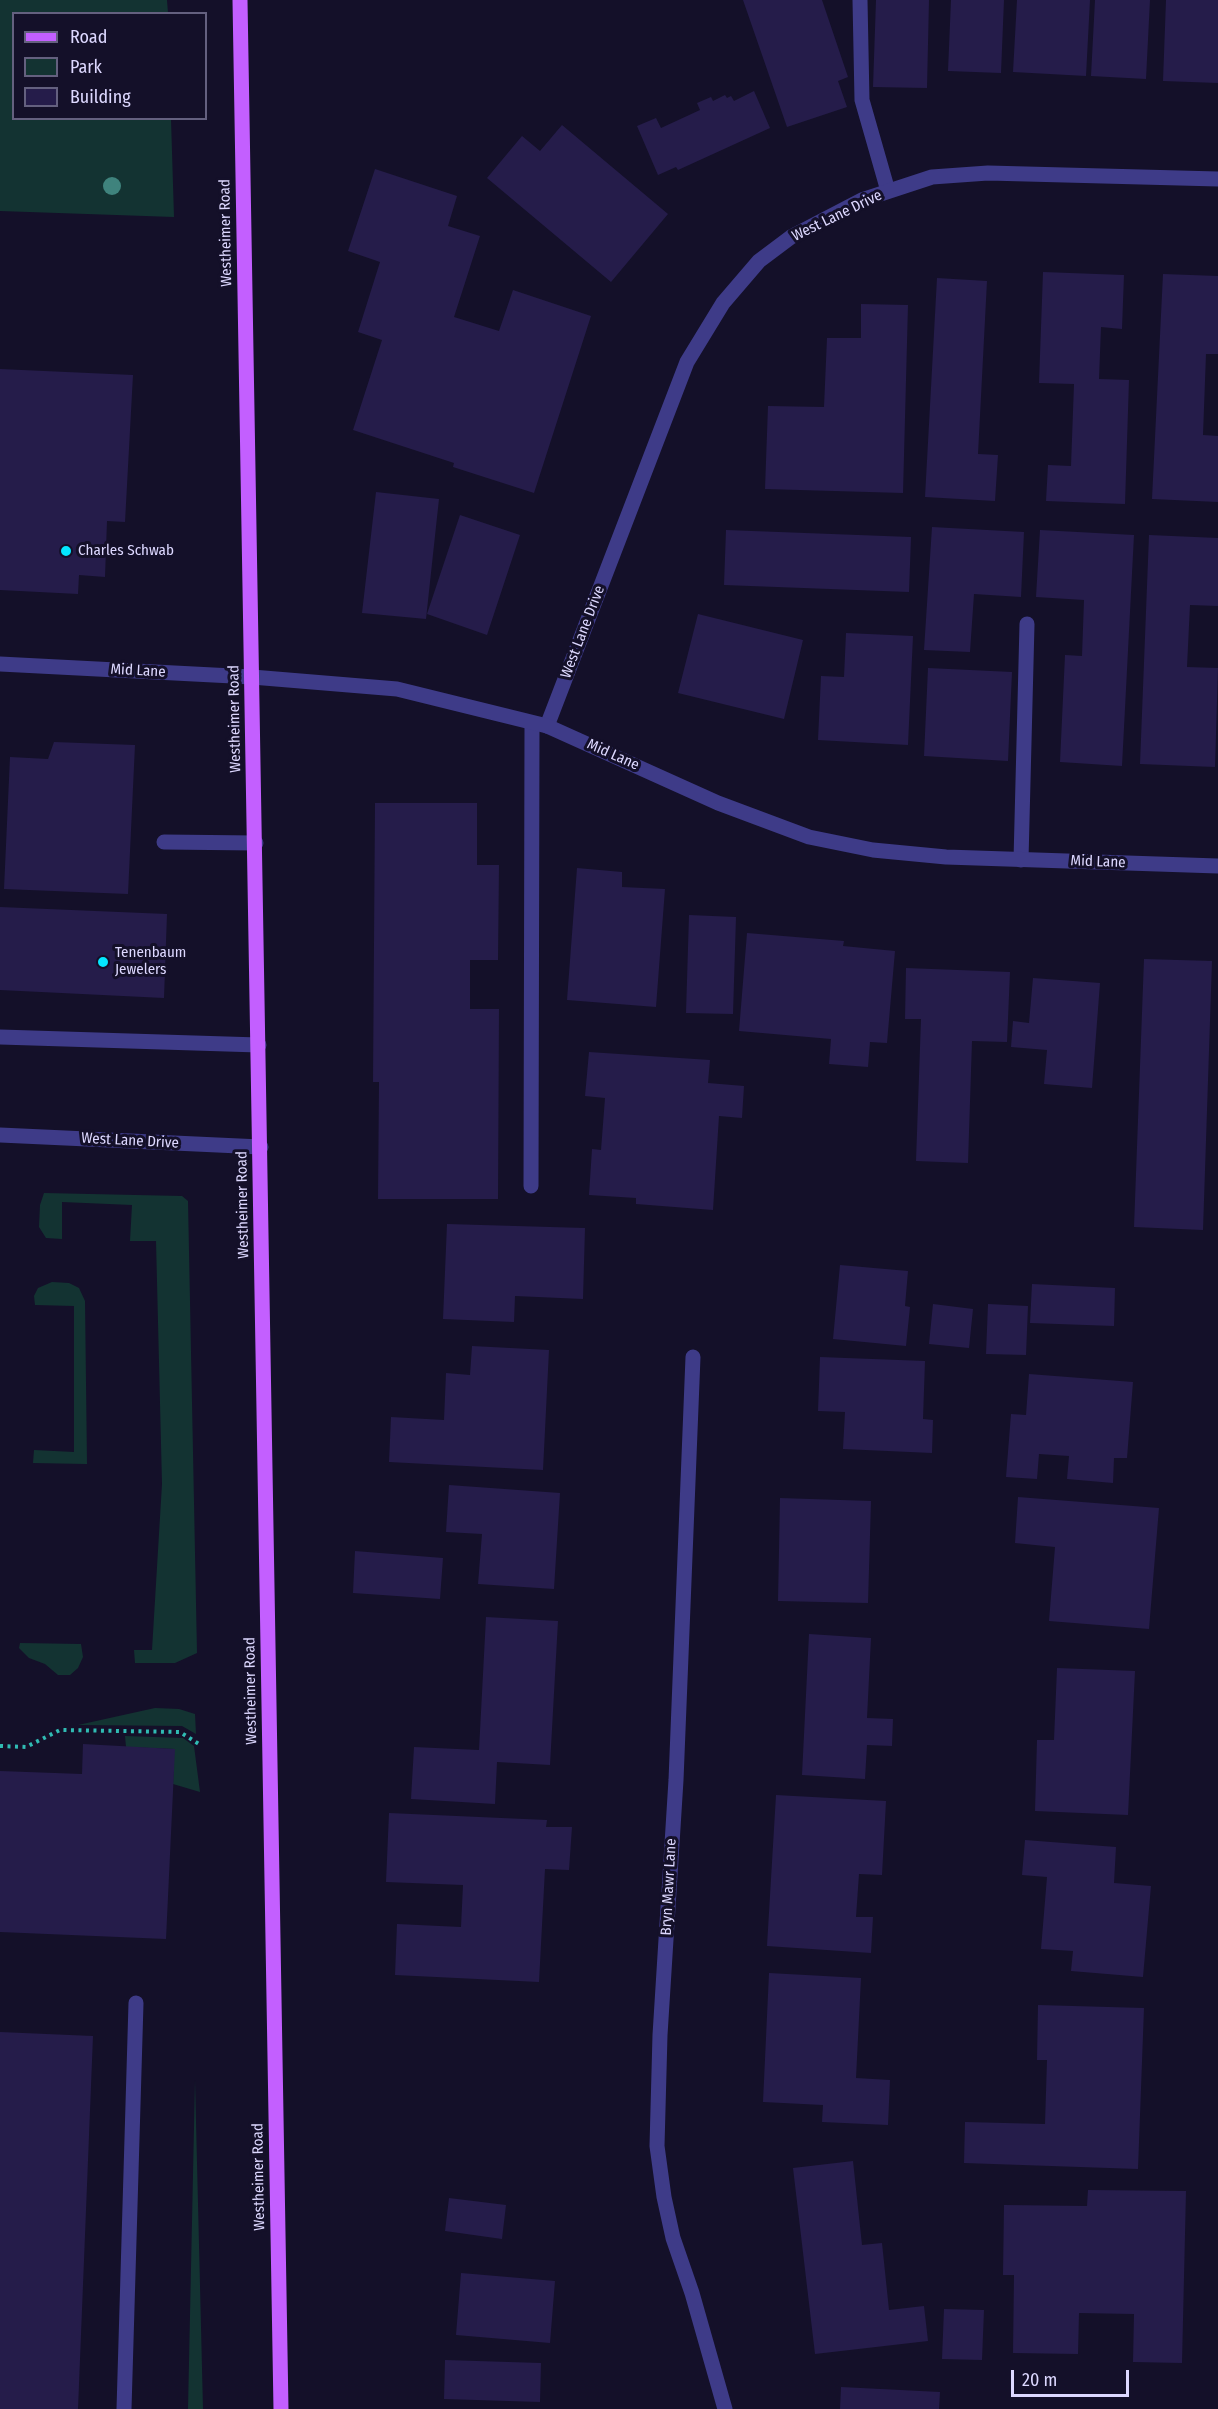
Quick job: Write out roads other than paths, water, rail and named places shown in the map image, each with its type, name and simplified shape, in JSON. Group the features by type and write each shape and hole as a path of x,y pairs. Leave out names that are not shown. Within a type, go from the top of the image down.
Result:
{"main road":[{"name":"Westheimer Road","path":"240,0 281,2409"}],"street":[{"path":"860,0 862,100 888,191"},
{"name":"West Lane Drive","path":"539,725 687,362 723,303 759,261 791,237 862,200 932,177 988,173 1218,179"},
{"path":"1021,860 1028,624"},
{"name":"Mid Lane","path":"0,664 252,677 397,689 539,725 718,803 809,837 873,850 946,857 1218,866"},
{"path":"531,1186 539,725"},
{"path":"164,842 255,843"},
{"path":"0,1037 259,1045"},
{"name":"West Lane Drive","path":"0,1135 261,1147"},
{"name":"Bryn Mawr Lane","path":"693,1357 676,1768 660,2035 657,2146 664,2197 673,2238 692,2293 725,2409"},
{"path":"124,2409 136,2003"}],"place":[{"name":"Charles Schwab","path":"66,551"},
{"name":"Tenenbaum Jewelers","path":"103,962"}]}
